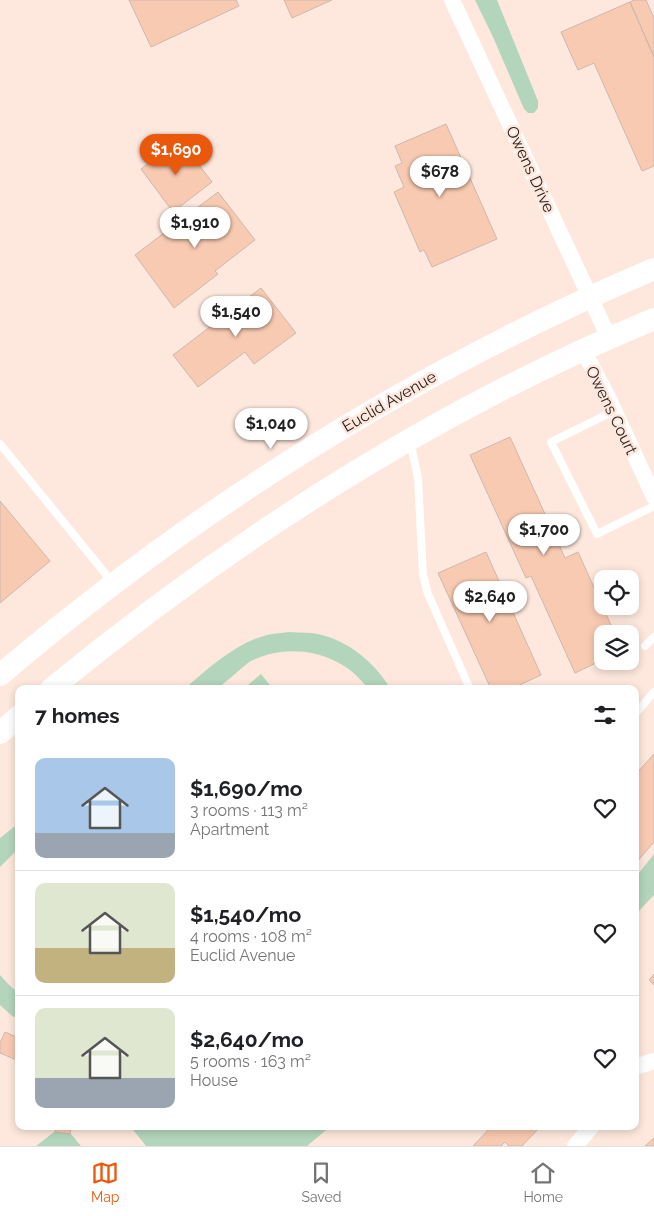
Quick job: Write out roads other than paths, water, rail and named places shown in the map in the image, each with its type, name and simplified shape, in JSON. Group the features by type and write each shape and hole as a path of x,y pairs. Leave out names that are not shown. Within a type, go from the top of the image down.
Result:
{"street":[{"name":"Owens Drive","path":"452,0 608,338"},
{"name":"Euclid Avenue","path":"0,675 50,632 113,583 216,508 333,432 508,335 589,296 654,269"},
{"path":"56,685 111,640 206,569 269,526 448,417 582,350 654,319"},
{"name":"Owens Court","path":"582,350 614,411 654,497"},
{"path":"0,733 15,720"},
{"path":"639,1066 654,1061"},
{"path":"578,1145 589,1130"}],"lane":[{"path":"614,411 552,442 598,534 654,506"},
{"path":"410,440 418,478 423,574 428,594 468,685"},
{"path":"0,444 113,583"},
{"path":"645,646 654,637"},
{"path":"639,709 654,692"}]}
